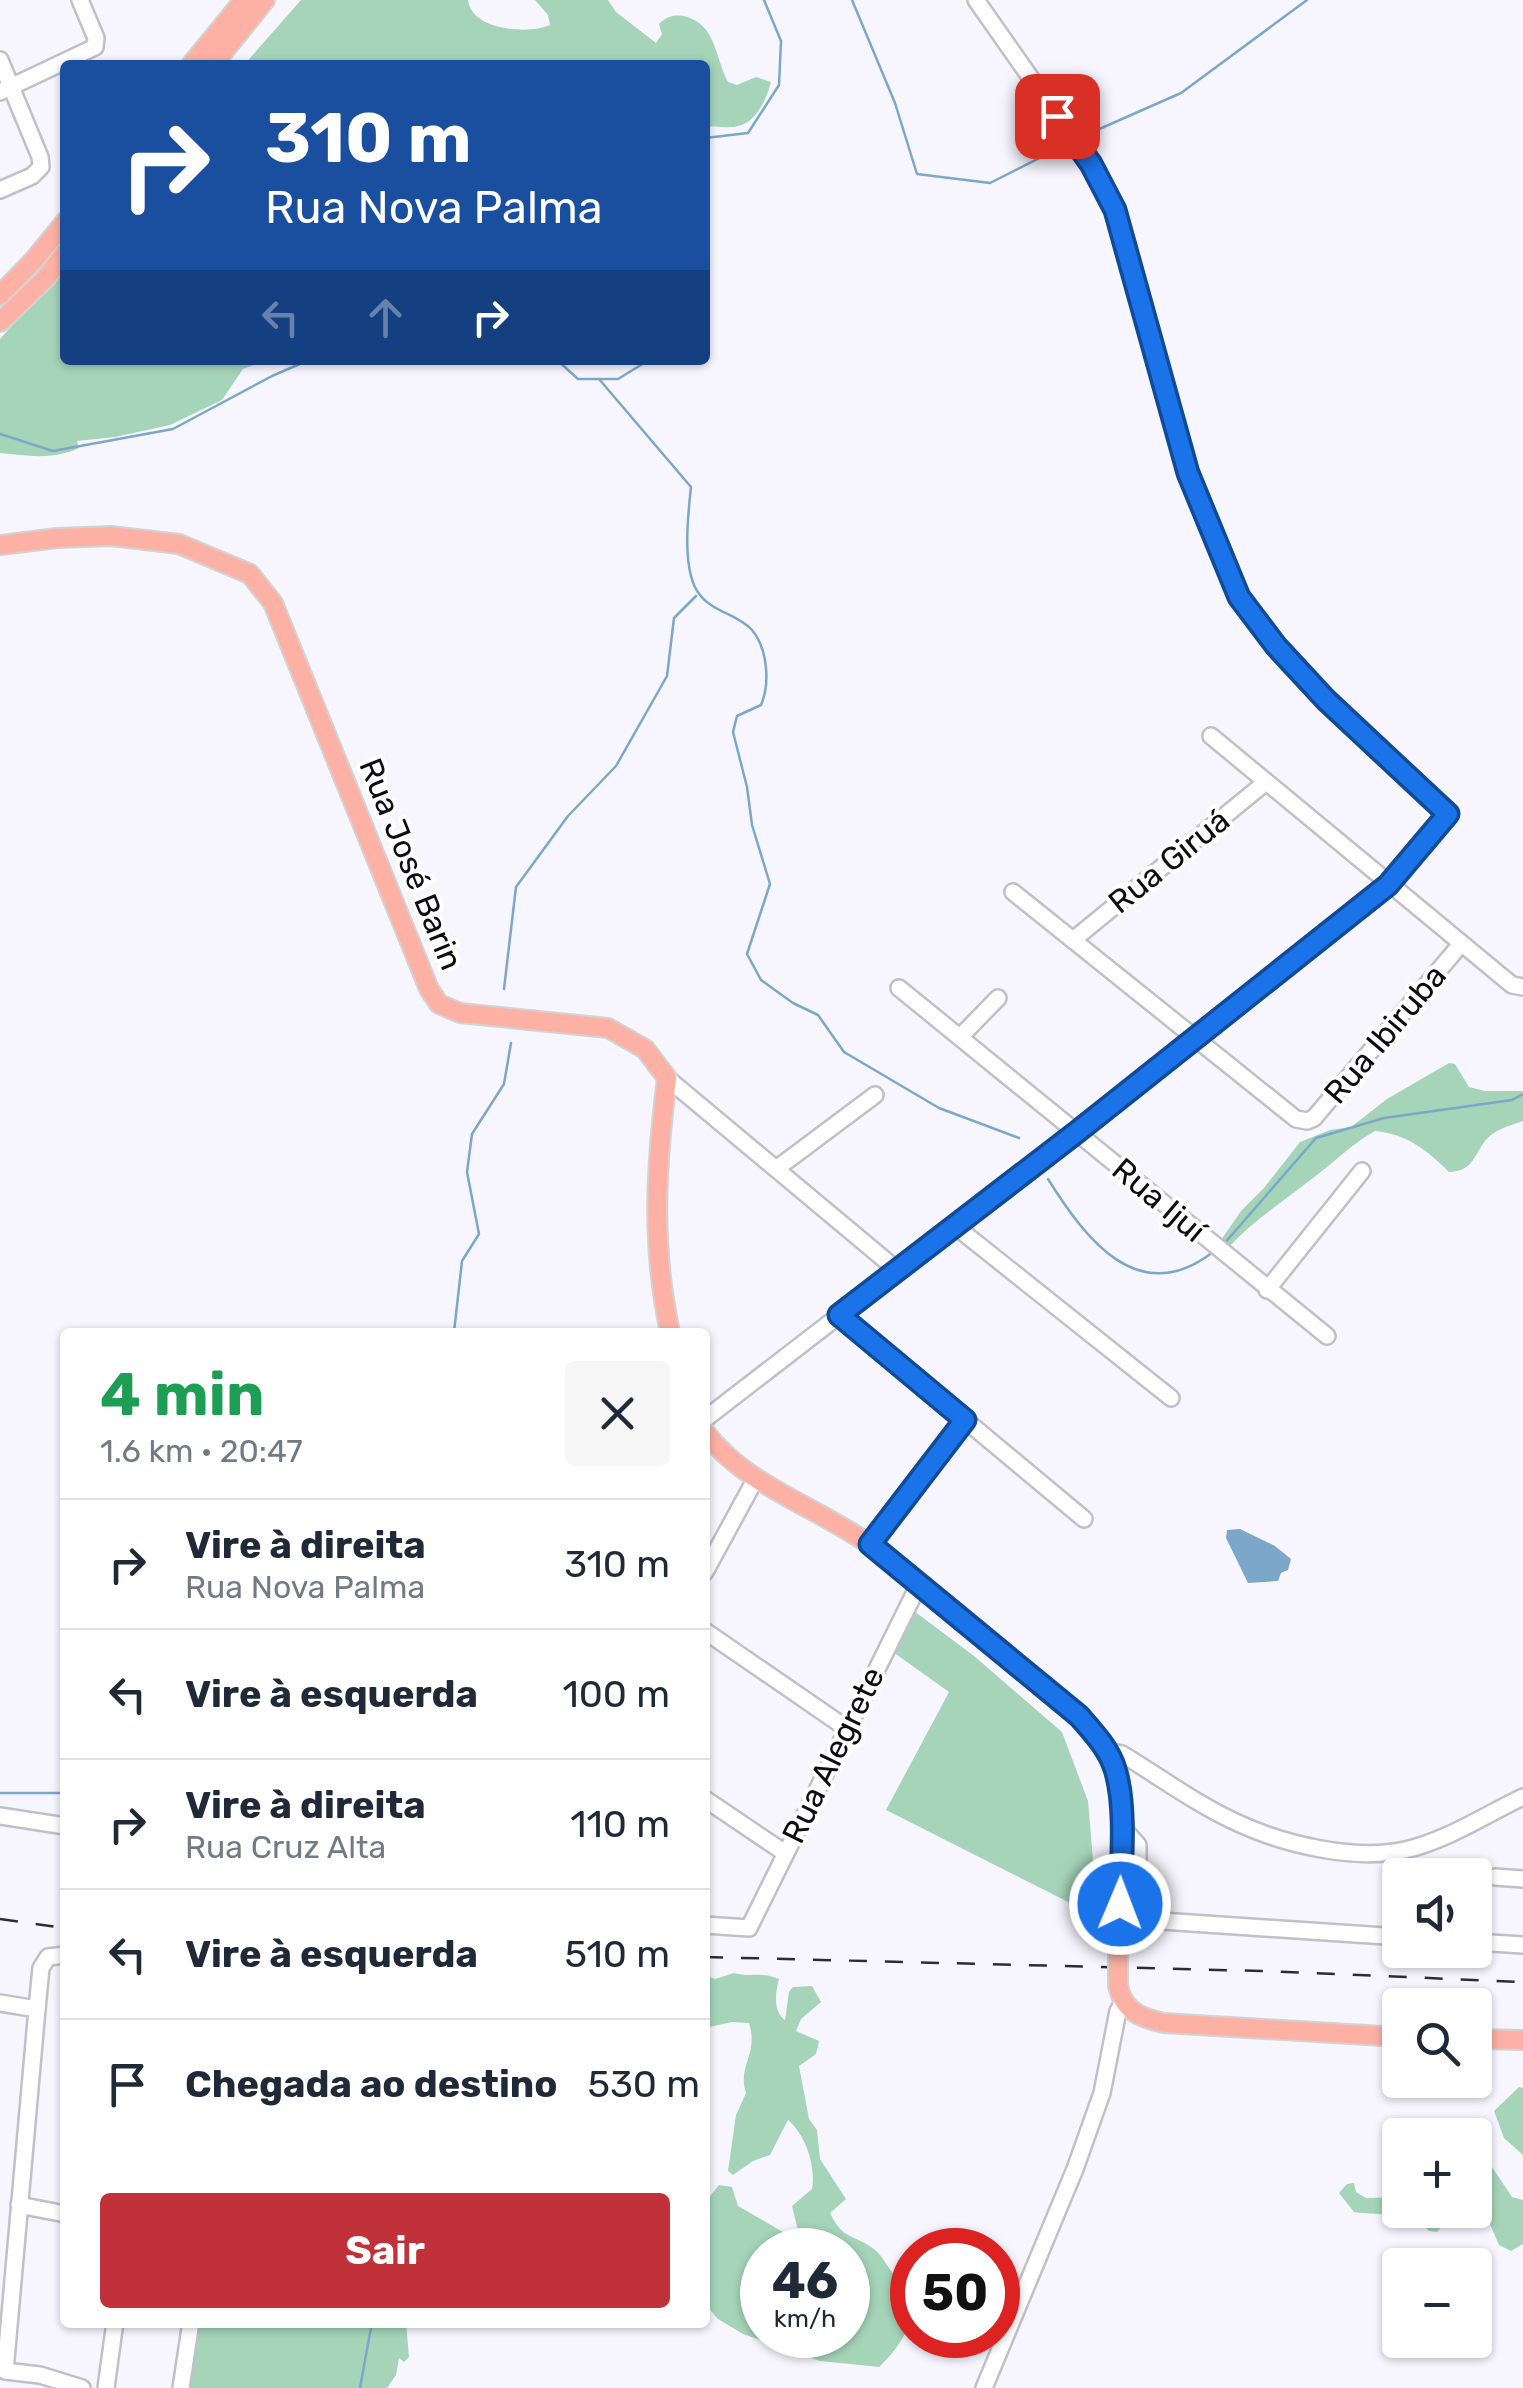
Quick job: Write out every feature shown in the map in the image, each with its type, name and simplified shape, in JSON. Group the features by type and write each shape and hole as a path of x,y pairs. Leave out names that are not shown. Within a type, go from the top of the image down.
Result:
{"main road":[{"path":"195,60 244,0"},
{"path":"217,60 265,0"},
{"path":"0,295 60,228"},
{"path":"0,322 60,259"},
{"name":"Rua José Barin","path":"0,545 112,536 179,544 250,574 273,603 438,1004 460,1013 608,1028 645,1049 668,1078"},
{"path":"668,1078 656,1159 654,1208 669,1328"},
{"path":"710,1439 720,1452 756,1478 870,1544 1079,1716 1106,1751 1116,1770 1121,1826 1120,1994 1142,2017 1164,2023 1382,2036"},
{"path":"1492,2039 1523,2040"}],"street":[{"path":"67,60 95,47 96,38 80,0"},
{"path":"710,1415 1077,1132 1388,885 1448,814 1326,700 1276,646 1239,597 1188,473 1115,210 1091,164 976,0"},
{"path":"0,60 6,89 40,157 41,167 32,176 0,190"},
{"path":"6,89 60,64"},
{"path":"1211,736 1460,944 1512,985 1523,988"},
{"name":"Rua Giruá","path":"1072,940 1266,782"},
{"path":"1013,892 1196,1038"},
{"name":"Rua Ibiruba","path":"1196,1038 1296,1119 1314,1118 1460,944"},
{"name":"Rua Ijuí","path":"899,988 1327,1336"},
{"path":"960,1036 998,998"},
{"path":"668,1078 897,1270"},
{"path":"776,1169 875,1095"},
{"path":"1267,1290 1362,1171"},
{"path":"955,1226 1171,1398"},
{"path":"839,1315 1084,1519"},
{"path":"870,1544 965,1420"},
{"path":"710,1563 756,1478"},
{"name":"Rua Alegrete","path":"710,1925 749,1928 919,1584"},
{"path":"710,1634 846,1728"},
{"path":"1106,1751 1122,1754 1237,1823 1300,1843 1357,1852 1405,1850 1523,1797"},
{"path":"710,1802 785,1854"},
{"path":"0,1816 60,1825"},
{"path":"1121,1826 1138,1844 1136,1904 1138,1914 1147,1920 1382,1936"},
{"path":"1495,1877 1523,1878"},
{"path":"1492,1943 1523,1945"},
{"path":"60,1956 48,1957 41,1968 4,2370 40,2375 82,2388"},
{"path":"984,2388 1081,2154 1102,2093 1120,1994"},
{"path":"0,2003 37,2009"},
{"path":"19,2205 60,2213"},
{"path":"106,2388 114,2328"},
{"path":"182,2388 189,2328"}],"green space":[{"path":"301,0 468,0 471,10 489,24 528,30 550,25 548,15 535,0 608,0 616,12 656,43 662,34 659,24 665,19 678,15 692,19 709,34 728,82 737,85 756,77 771,82 764,102 751,120 734,127 710,127 710,60 248,60"},
{"path":"60,272 60,365 254,365 243,369 222,400 170,425 77,441 79,448 60,454 0,453 0,339"},
{"path":"1449,1063 1455,1064 1469,1087 1523,1091 1523,1121 1493,1134 1468,1166 1449,1172 1416,1144 1375,1131 1259,1219 1229,1247 1221,1240 1300,1142 1330,1130 1351,1127 1387,1099"},
{"path":"914,1611 974,1656 1062,1732 1088,1801 1094,1872 1092,1914 886,1810 949,1692 893,1652"},
{"path":"734,1973 779,1979 777,2007 785,2020 789,1992 793,1987 812,1986 821,2002 801,2019 796,2031 819,2041 816,2054 799,2066 809,2119 817,2130 820,2159 846,2199 830,2213 840,2228 797,2228 792,2206 812,2189 813,2180 805,2143 788,2120 770,2155 733,2175 728,2171 736,2115 746,2093 744,2075 751,2034 749,2023 710,2027 710,1977"},
{"path":"1519,2087 1523,2088 1523,2155 1504,2138 1494,2111"},
{"path":"1492,2167 1512,2197 1523,2200 1523,2244 1511,2251 1499,2245 1492,2228"},
{"path":"1354,2183 1356,2192 1366,2198 1382,2198 1382,2214 1354,2212 1339,2193 1347,2184"},
{"path":"719,2185 732,2187 738,2206 776,2228 740,2228 740,2332 710,2310 710,2196"},
{"path":"870,2247 890,2270 890,2355 879,2367 811,2358 870,2358"},
{"path":"198,2328 406,2328 409,2357 404,2362 399,2358 396,2375 387,2388 189,2388"}],"water":[{"path":"1240,1529 1275,1546 1291,1559 1288,1570 1281,1573 1278,1581 1248,1583 1226,1538 1227,1530"}],"waterway":[{"path":"710,137 748,133 779,85 781,41 764,0"},
{"path":"852,0 895,103 917,174 990,183 1067,144"},
{"path":"1079,138 1181,93 1307,0"},
{"path":"0,434 53,451 173,429 297,365"},
{"path":"563,365 578,379 618,379 641,365"},
{"path":"599,379 691,487 687,543 694,585 705,601 752,630 764,657 766,677 761,705 737,716 733,732 752,825 770,884 747,954 761,980 818,1015 844,1052 939,1108 1019,1138"},
{"path":"504,989 516,887 568,816 616,766 667,676 674,618 696,596"},
{"path":"454,1328 462,1261 479,1234 467,1172 472,1134 504,1084 511,1043"},
{"path":"1224,1244 1316,1138 1384,1118 1512,1100 1523,1094"},
{"path":"1048,1179 1097,1243 1138,1270 1161,1273 1186,1268 1213,1252"},
{"path":"0,1793 60,1793"},
{"path":"360,2388 371,2328"}],"railway":[{"path":"0,1919 60,1927"},
{"path":"710,1957 1523,1982"}],"route":[{"path":"1057,116 1091,164 1115,210 1188,473 1239,597 1276,646 1326,700 1448,814 1388,885 839,1315 965,1420 870,1544 1079,1716 1097,1736 1116,1770 1121,1826 1120,1904"}]}
